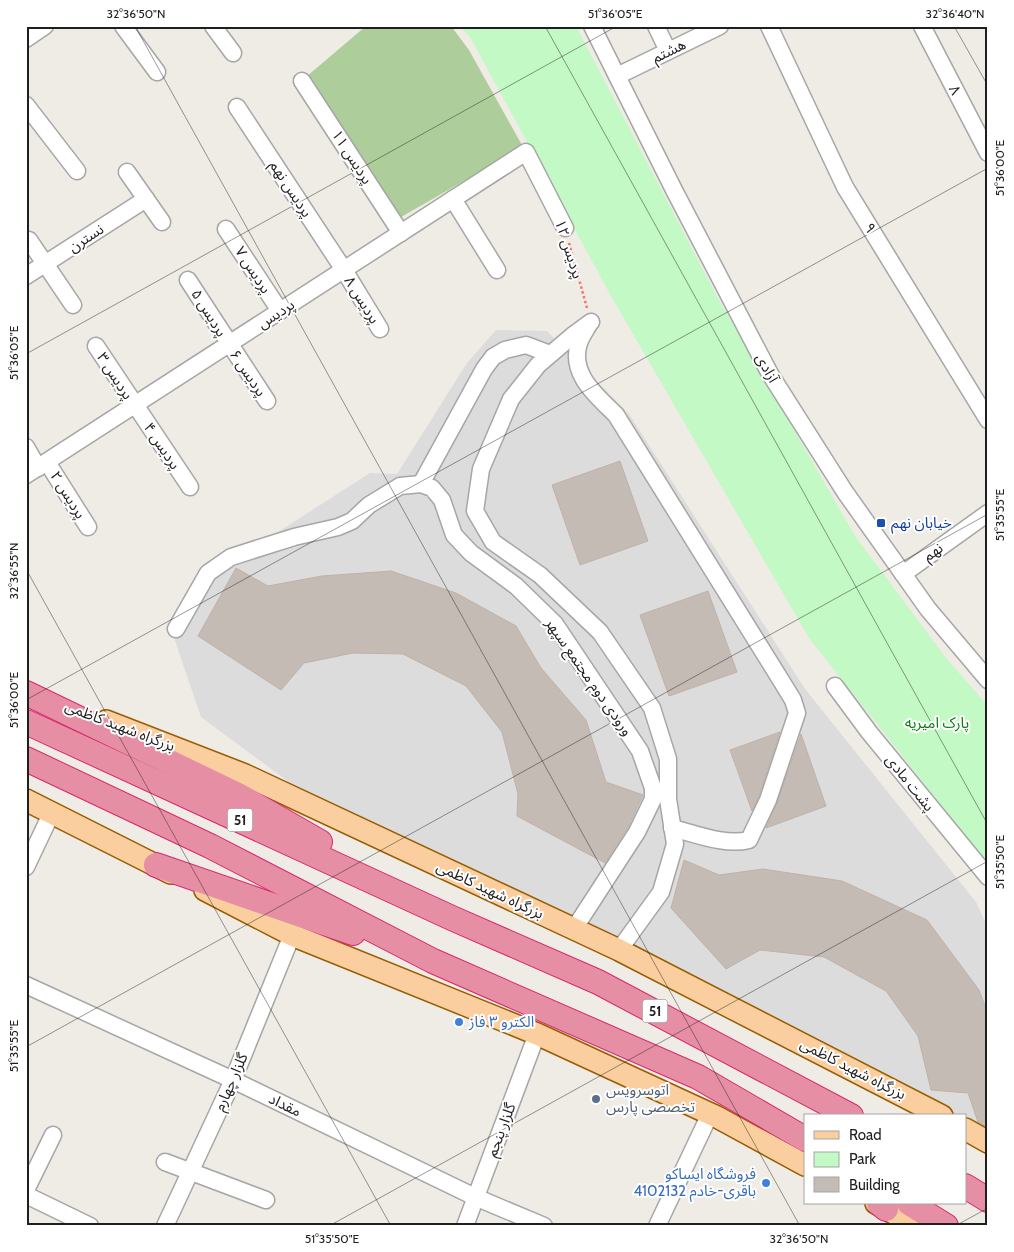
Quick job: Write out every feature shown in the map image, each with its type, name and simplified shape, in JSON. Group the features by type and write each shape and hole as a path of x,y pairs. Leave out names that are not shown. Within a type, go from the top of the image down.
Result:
{"highway":[{"path":"26,692 238,794 454,919"},
{"name":"بزرگراه شهید کاظمی","path":"26,722 454,919 598,982 847,1114"},
{"name":"51","path":"26,759 210,846 433,960 698,1077 804,1138"},
{"path":"156,865 433,960"},
{"path":"772,1119 804,1144"},
{"path":"966,1187 988,1200"},
{"path":"911,1204 946,1226"}],"main road":[{"name":"بزرگراه شهید کاظمی","path":"26,692 245,775 619,950 938,1114"},
{"path":"26,800 292,935 537,1034 710,1114 804,1164"},
{"path":"966,1130 988,1142"},
{"path":"880,1205 916,1226"}],"street":[{"path":"26,39 45,26"},
{"path":"123,26 156,72"},
{"path":"213,26 232,54"},
{"name":"آزادی","path":"592,26 770,374 845,492 903,574 928,609 988,680"},
{"path":"656,26 668,52"},
{"name":"هشتم","path":"618,76 720,26"},
{"name":"۹","path":"769,26 845,187 988,420"},
{"name":"۸","path":"922,26 988,153"},
{"name":"پردیس ۱۱","path":"302,81 401,233"},
{"path":"26,105 78,171"},
{"name":"پردیس نهم","path":"237,107 344,270"},
{"name":"پردیس","path":"37,468 526,152"},
{"name":"پردیس ۱۲","path":"526,152 565,228"},
{"path":"127,172 162,222"},
{"name":"نسترن","path":"26,276 146,199"},
{"path":"454,199 497,270"},
{"name":"پردیس ۷","path":"226,229 280,312"},
{"path":"29,240 73,305"},
{"name":"پردیس ۸","path":"344,270 380,329"},
{"name":"پردیس ۵","path":"188,280 229,345"},
{"path":"591,322 538,364 511,399 481,469 475,511 493,542 540,575 600,632 652,708 668,759 668,799 675,844 661,892 619,950"},
{"path":"591,322 578,344 577,367 590,389 616,415 793,700 797,713 768,800 749,840 740,842 728,841 672,828"},
{"name":"پردیس ۶","path":"229,345 267,401"},
{"path":"176,629 208,573 231,556 294,536 338,528 352,521 369,505 400,486 421,484 484,369 493,358 504,350 526,345 550,354"},
{"name":"پردیس ۳","path":"96,346 135,405"},
{"name":"پردیس ۴","path":"135,405 190,487"},
{"name":"پردیس ۲","path":"26,447 37,468 88,527"},
{"name":"ورودی دوم مجتمع سپهر","path":"421,484 432,488 442,500 454,535 471,554 516,586 555,624 640,751 653,788 653,799 637,832 574,929"},
{"name":"نهم","path":"903,574 988,513"},
{"name":"پشت مادی","path":"835,686 869,732 988,877"},
{"path":"26,868 52,812"},
{"name":"گلزار چهارم","path":"165,1226 233,1080 292,935"},
{"name":"مقداد","path":"26,986 233,1080 475,1197 544,1226"},
{"name":"گلزار پنجم","path":"465,1226 537,1034"},
{"path":"657,1226 710,1114"},
{"path":"26,1190 53,1135"},
{"path":"165,1162 266,1200"},
{"path":"26,1195 90,1226"}],"path":[{"name":"پردیس ۱۲","path":"565,228 591,322"}],"shaded area":[{"path":"496,330 547,331 629,414 805,689 976,902 988,928 988,1138 966,1127 966,1114 941,1114 290,783 201,717 171,629 202,573 232,548 278,532 370,473 397,474 467,363"}],"green space":[{"path":"366,26 451,26 469,50 523,147 396,220 306,77"},
{"name":"پارک امیریه","path":"459,26 576,26 715,293 855,536 946,658 988,706 988,864 809,638 611,296 470,37"}],"building":[{"path":"620,461 648,541 580,565 552,485"},
{"path":"236,568 268,586 322,576 391,571 456,593 516,626 541,668 586,720 606,782 643,795 628,827 605,863 517,816 518,794 502,732 466,686 403,654 353,653 304,663 281,690 198,636"},
{"path":"708,591 737,672 669,696 640,615"},
{"path":"780,732 759,796 752,811 730,750"},
{"path":"801,734 826,806 766,828 777,803"},
{"path":"684,860 719,875 763,869 842,881 927,920 979,990 988,1014 988,1128 978,1122 968,1093 931,1090 918,1036 886,991 824,957 760,950 726,969 671,908"}],"place":[{"name":"خیابان نهم","path":"881,523"},
{"name":"الکترو ۳ فاز","path":"459,1022"},
{"name":"اتوسرویس تخصصی پارس","path":"596,1099"},
{"name":"فروشگاه ایساکو باقری-خادم 4102132","path":"766,1183"}]}
